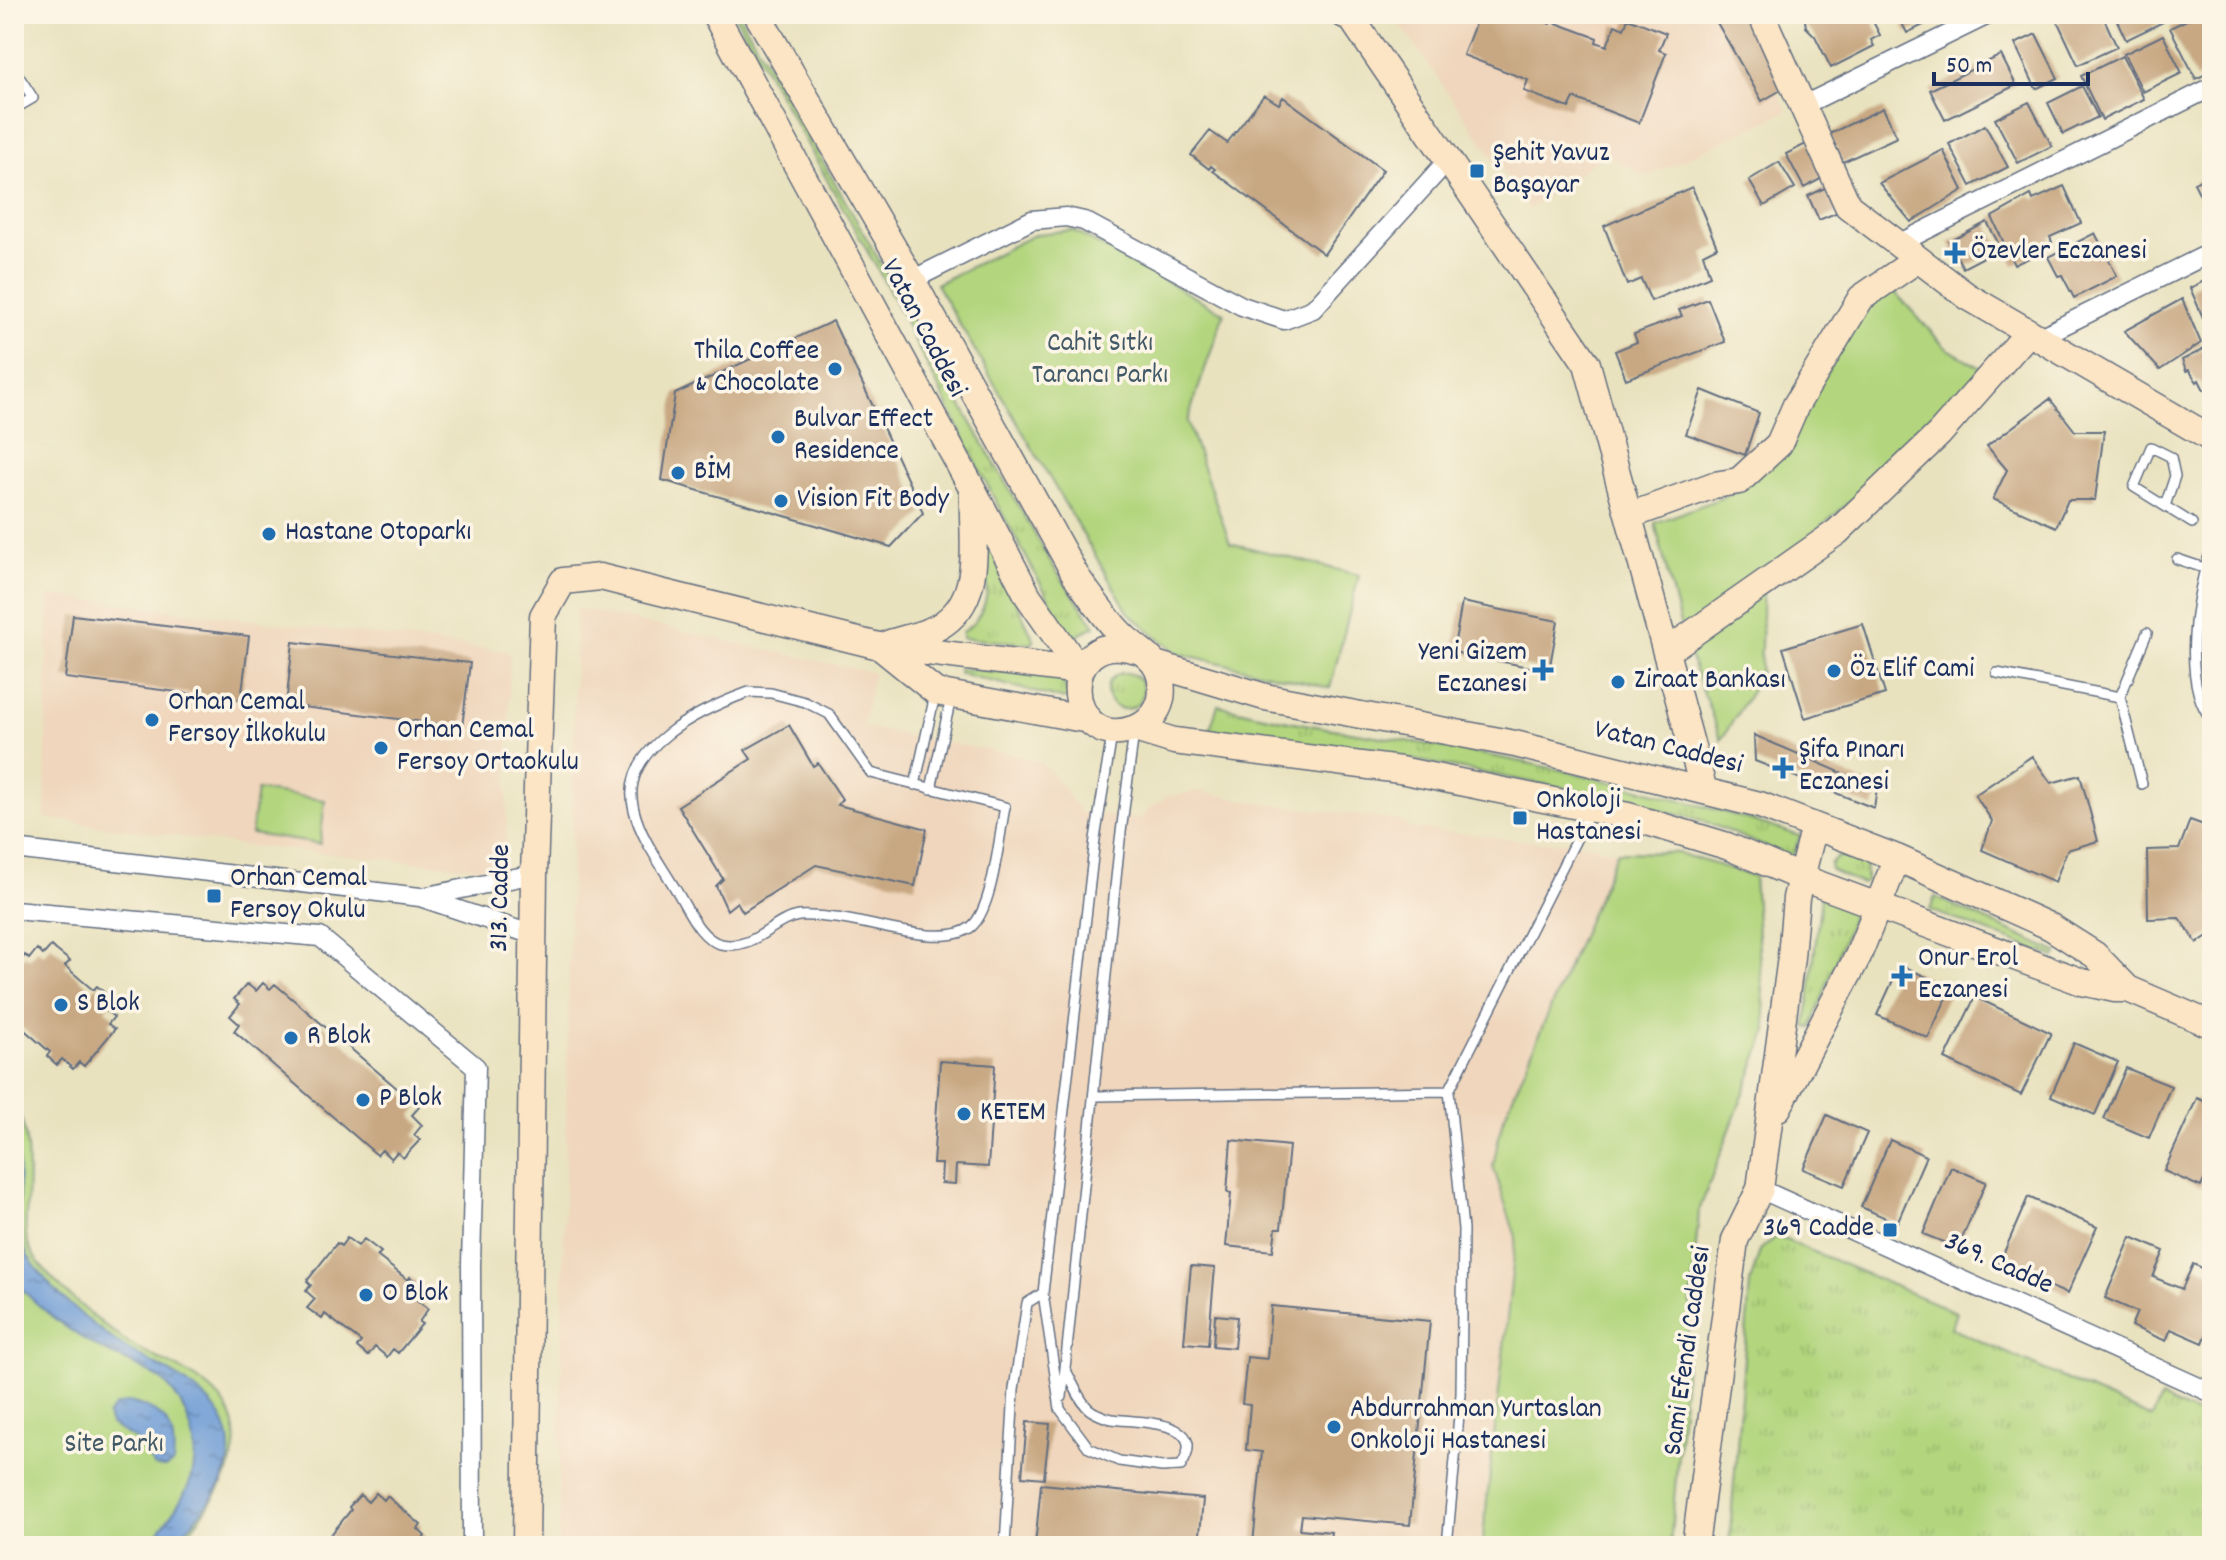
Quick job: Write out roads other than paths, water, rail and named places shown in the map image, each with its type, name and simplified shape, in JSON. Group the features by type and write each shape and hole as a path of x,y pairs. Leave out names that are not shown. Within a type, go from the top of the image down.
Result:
{"main road":[{"name":"Vatan Caddesi","path":"715,14 1028,596 1080,671 1089,659 1107,648 1118,646 1265,697 1500,741 1760,805 1897,858 2071,938 2095,955 2128,989 2212,1025"},
{"name":"Vatan Caddesi","path":"757,14 912,280 1076,576 1103,614 1146,657"},
{"path":"1761,14 1848,206 1967,296 2207,430"},
{"path":"1352,16 1587,364 1704,791"},
{"path":"1629,516 1714,485 1739,481 1779,444 1796,405 1861,298 1908,251"},
{"path":"1666,652 1837,532 1939,434 2034,335"},
{"path":"879,646 937,628 964,603 973,570 973,490"},
{"name":"313. Cadde","path":"526,1546 534,874 543,616 563,581 600,577 879,646 1080,671"},
{"name":"313. Cadde","path":"879,646 944,693 1112,727"},
{"path":"1080,671 1076,696 1080,707 1112,727 1154,714 1160,703 1162,689 1146,657"},
{"name":"Vatan Caddesi","path":"1112,727 1174,741 1400,770 1628,816 1727,846 1802,878 2082,982 2128,989"},
{"name":"Sami Efendi Caddesi","path":"1695,1546 1735,1240 1760,1189 1771,1122 1796,898 1814,826"},
{"name":"Sami Efendi Caddesi","path":"1771,1122 1858,956 1897,858"}],"street":[{"path":"1804,105 1990,14"},
{"path":"1908,251 2212,87"},
{"path":"912,280 1032,220 1066,217 1084,221 1242,306 1284,320 1313,309 1448,160"},
{"path":"2034,335 2212,252"},
{"path":"14,868 20,849 420,897 533,935"},
{"path":"420,897 534,874"},
{"path":"14,910 320,937 476,1067 471,1264 472,1546"},
{"name":"369. Cadde","path":"1760,1189 2212,1393"}],"lane":[{"path":"14,69 33,98 14,109"},
{"path":"2165,506 2175,469 2171,457 2151,447 2134,487 2192,523"},
{"path":"2212,548 2204,568 2193,665 2204,711 2212,720"},
{"path":"2177,559 2204,568"},
{"path":"2142,784 2120,697 2147,633"},
{"path":"1997,673 2120,697"},
{"path":"749,692 771,693 805,702 829,714 871,773 931,789 1005,807 982,911 973,925 958,935 936,936 838,919 797,916 745,944 720,944 703,932 642,833 633,807 632,779 643,756 664,737 724,701 749,692"},
{"path":"915,785 944,693"},
{"path":"931,789 944,693"},
{"path":"1060,1409 1120,840 1112,727"},
{"path":"1066,1371 1088,1408 1109,1419 1159,1424 1178,1430 1187,1440 1188,1454 1181,1466 1162,1467 1119,1461 1089,1448 1060,1409 1043,1293 1095,839 1112,727"},
{"path":"1447,1546 1461,1394 1463,1229 1449,1091 1592,808"},
{"path":"1094,1096 1449,1091"},
{"path":"1005,1546 1016,1375 1027,1303 1043,1293"}],"water":[{"path":"14,1130 20,1230 23,1245 36,1268 95,1326 194,1389 210,1403 222,1420 229,1439 226,1473 206,1506 172,1546 148,1546 177,1506 191,1479 195,1454 191,1428 181,1404 165,1383 77,1335 44,1310 14,1281"},
{"path":"129,1402 152,1410 166,1422 173,1439 173,1463 165,1468 155,1467 136,1440 110,1424 107,1416 115,1406"}],"place":[{"name":"Şehit Yavuz Başayar","path":"1477,171"},
{"name":"Özevler Eczanesi","path":"1955,253"},
{"name":"Thila Coffee & Chocolate","path":"835,369"},
{"name":"Bulvar Effect Residence","path":"778,437"},
{"name":"BİM","path":"678,473"},
{"name":"Vision Fit Body","path":"781,501"},
{"name":"Hastane Otoparkı","path":"269,534"},
{"name":"Yeni Gizem Eczanesi","path":"1543,670"},
{"name":"Öz Elif Cami","path":"1834,671"},
{"name":"Ziraat Bankası","path":"1618,682"},
{"name":"Orhan Cemal Fersoy İlkokulu","path":"152,720"},
{"name":"Orhan Cemal Fersoy Ortaokulu","path":"381,748"},
{"name":"Şifa Pınarı Eczanesi","path":"1783,768"},
{"name":"Onkoloji Hastanesi","path":"1520,818"},
{"name":"Orhan Cemal Fersoy Okulu","path":"214,896"},
{"name":"Onur Erol Eczanesi","path":"1902,976"},
{"name":"S Blok","path":"61,1005"},
{"name":"R Blok","path":"291,1038"},
{"name":"P Blok","path":"363,1100"},
{"name":"KETEM","path":"964,1114"},
{"name":"369 Cadde","path":"1890,1230"},
{"name":"O Blok","path":"366,1295"},
{"name":"Abdurrahman Yurtaslan Onkoloji Hastanesi","path":"1334,1427"}],"park label":[{"name":"Cahit Sıtkı Tarancı Parkı","path":"1100,361"},
{"name":"Site Parkı","path":"114,1446"}]}
